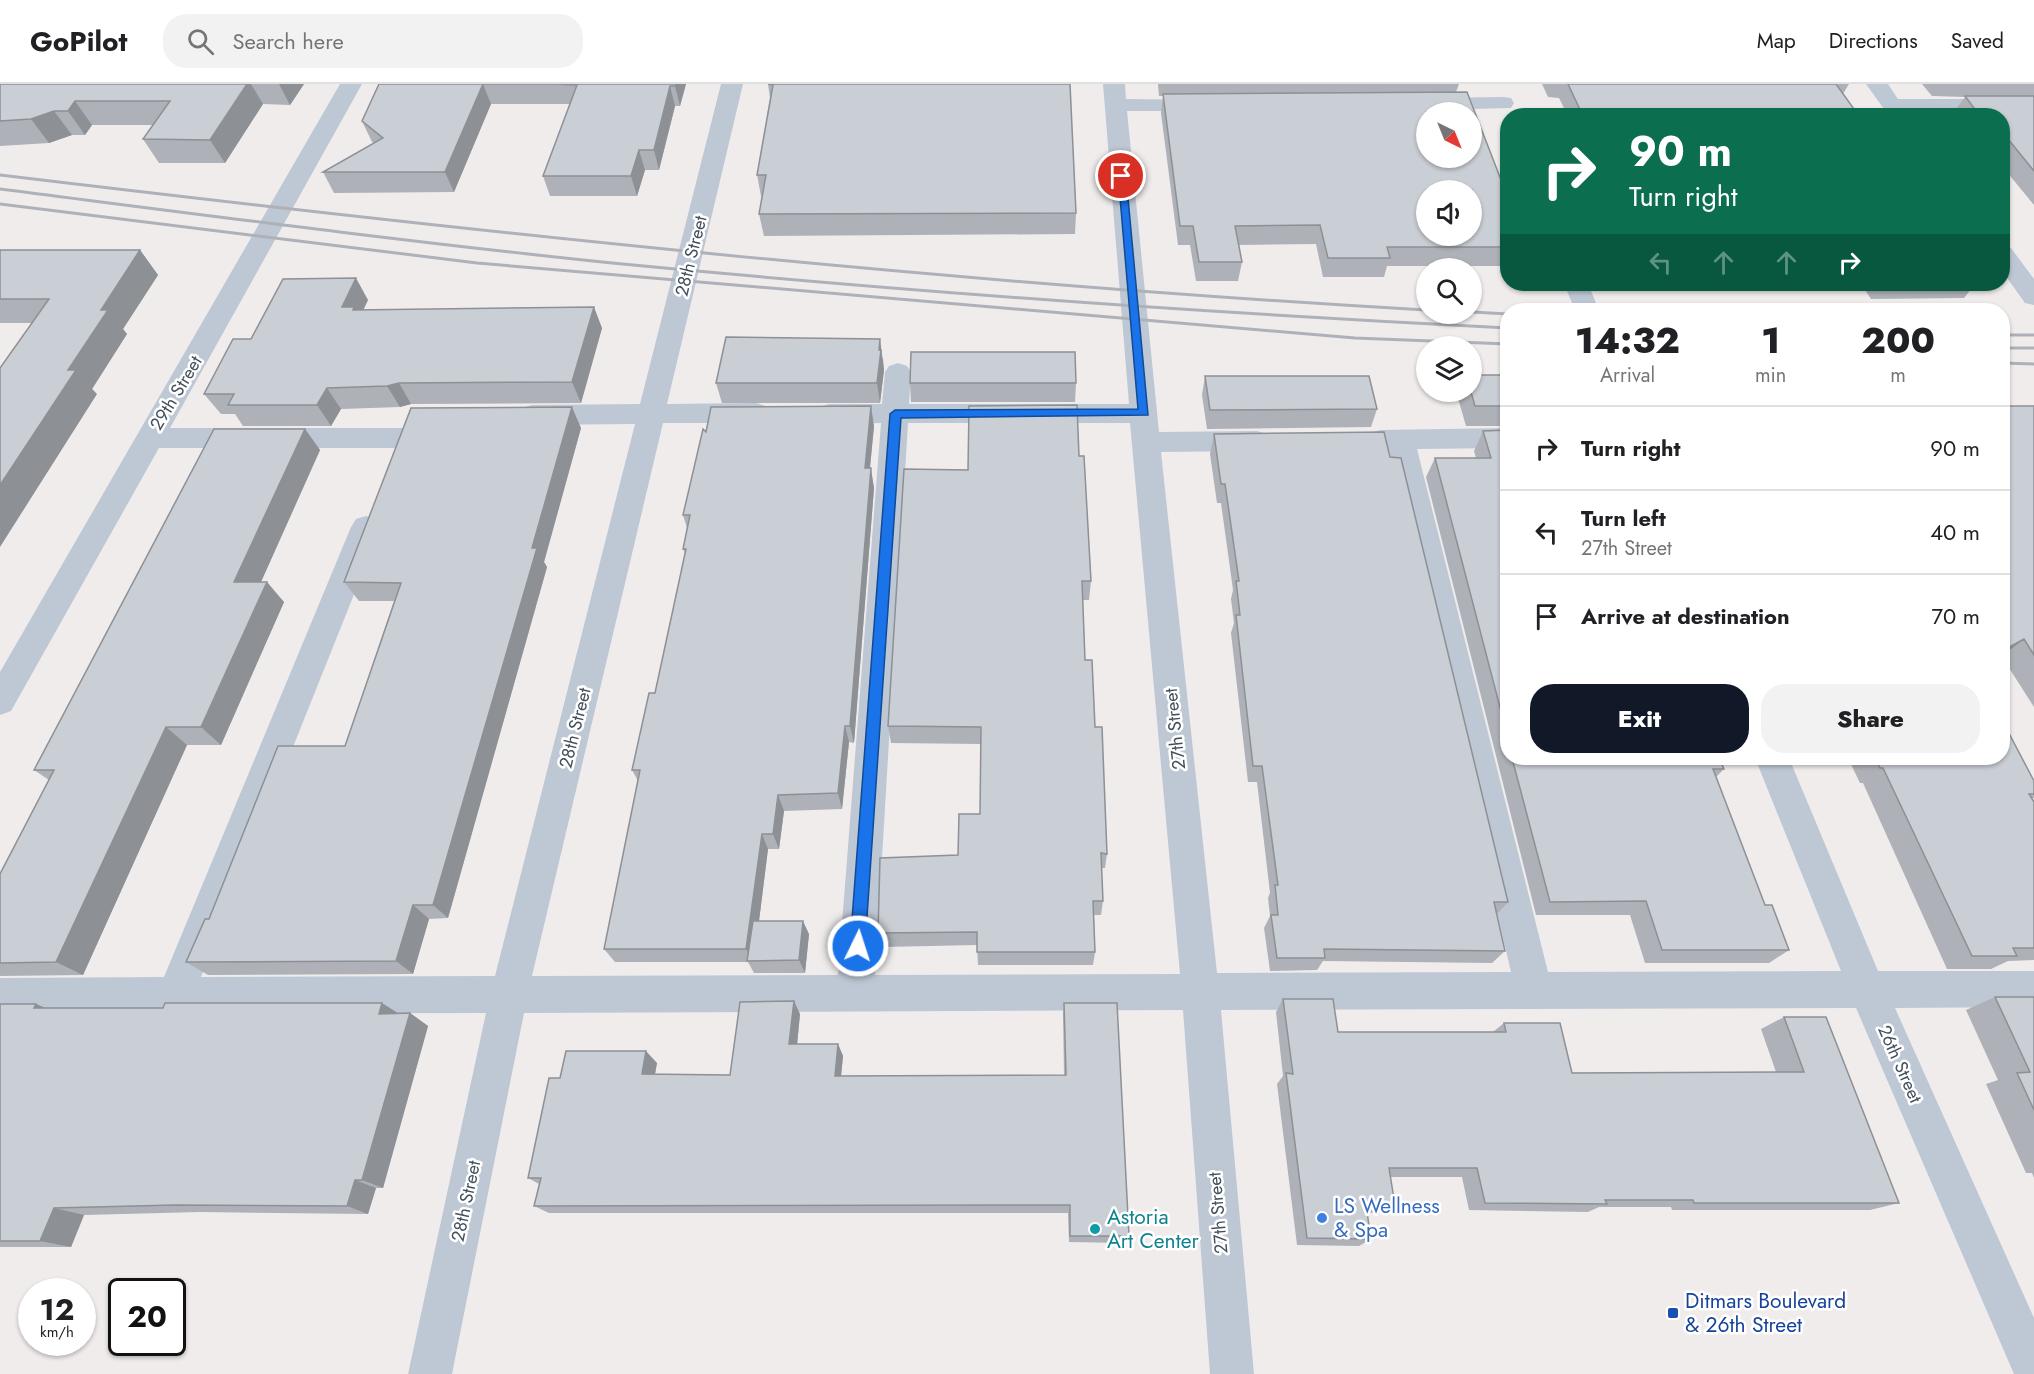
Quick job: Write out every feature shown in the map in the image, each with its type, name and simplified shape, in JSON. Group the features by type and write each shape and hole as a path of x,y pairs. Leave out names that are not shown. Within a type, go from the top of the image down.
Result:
{"street":[{"name":"29th Street","path":"0,701 149,438 251,266 351,84"},
{"name":"28th Street","path":"430,1374 509,994 653,414 732,84"},
{"path":"1877,84 1895,108"},
{"path":"1115,94 1234,105"},
{"name":"27th Street","path":"1115,94 1129,271 1200,991 1232,1374"},
{"path":"1412,104 1503,101"},
{"path":"1951,108 2034,105"},
{"path":"2010,264 2034,297"},
{"path":"855,993 898,372"},
{"path":"504,415 895,414 1145,427 1282,441"},
{"path":"149,438 407,427 389,471"},
{"path":"1354,440 1500,438"},
{"path":"1401,440 1533,991"},
{"path":"175,995 376,504"},
{"name":"26th Street","path":"1775,765 1867,989 2034,1369"},
{"path":"0,996 2034,989"}],"building":[{"path":"0,84 247,84 210,140 143,139 170,101 75,101 68,111 54,111 31,119 0,121"},
{"path":"379,84 483,84 445,172 323,172 383,138 362,121"},
{"path":"556,84 676,84 670,86 654,150 639,150 631,176 543,176 577,85"},
{"path":"768,84 1070,84 1076,213 759,214 766,175 757,175 773,85"},
{"path":"1568,84 1836,84 1853,108 1579,108"},
{"path":"1467,92 1471,102 1416,102 1416,168 1482,168 1482,131 1500,177 1500,247 1387,247 1390,258 1328,258 1320,225 1235,226 1242,262 1199,262 1193,226 1180,226 1163,94"},
{"path":"1965,96 2034,96 2034,171 2010,141 2010,108 1974,108"},
{"path":"0,250 140,250 101,310 108,310 68,370 76,370 0,485 0,368 49,299 0,299"},
{"path":"356,278 342,307 354,307 353,310 594,307 572,382 399,383 387,386 327,388 317,405 228,405 234,394 204,394 233,339 251,339 283,279"},
{"path":"726,337 880,339 877,383 716,383"},
{"path":"911,352 1075,352 1076,383 910,383"},
{"path":"1482,375 1500,375 1500,406 1475,406 1474,402 1482,402"},
{"path":"1205,376 1369,376 1377,409 1210,410"},
{"path":"1077,405 1079,456 1084,456 1091,581 1082,581 1085,660 1092,660 1095,727 1102,727 1107,854 1101,853 1103,901 1093,901 1095,952 977,952 977,932 878,933 880,858 958,855 959,814 980,814 981,727 888,726 904,469 968,470 969,406"},
{"path":"871,406 865,468 871,468 850,726 845,726 838,793 778,795 773,834 762,834 746,949 604,949 640,770 632,770 649,693 655,693 686,549 683,549 690,515 683,515 703,429 706,432 711,407"},
{"path":"2010,406 2034,406 2034,655 2024,639 2010,647"},
{"path":"572,407 532,548 537,548 433,905 413,905 396,961 186,962 205,919 209,919 278,746 345,746 401,583 344,582 411,408"},
{"path":"214,429 305,429 234,582 267,582 201,727 166,727 56,962 0,963 0,874 54,770 34,770"},
{"path":"1500,430 1500,707 1435,458 1491,458 1483,431"},
{"path":"1384,432 1390,457 1401,458 1508,902 1494,902 1505,951 1324,949 1325,958 1277,958 1271,915 1278,915 1275,885 1278,885 1262,766 1253,766 1236,615 1240,615 1236,581 1239,581 1225,484 1221,484 1214,434"},
{"path":"2010,735 2034,781 2034,794 2029,794 2034,802 2034,948 2013,948 2017,956 1972,956 1883,768 1878,765 2010,765"},
{"path":"1514,765 1722,765 1724,769 1713,769 1765,905 1772,905 1789,950 1662,950 1646,901 1550,902"},
{"path":"753,921 803,921 799,960 747,961"},
{"path":"1995,997 2034,997 2034,1110 2017,1073 2030,1072"},
{"path":"1283,999 1333,999 1338,1032 1506,1032 1504,1023 1560,1023 1572,1073 1804,1072 1784,1017 1826,1017 1899,1203 1694,1203 1693,1200 1605,1200 1607,1204 1485,1203 1477,1168 1389,1168 1395,1205 1366,1205 1371,1239 1307,1238 1286,1073 1293,1074"},
{"path":"794,1001 789,1044 838,1044 835,1076 1066,1075 1064,1003 1117,1003 1129,1236 1070,1236 1070,1205 534,1206 541,1178 528,1178 549,1078 560,1078 566,1051 646,1051 642,1074 730,1075 740,1002"},
{"path":"165,1003 382,1003 379,1014 410,1013 362,1180 355,1180 347,1206 174,1205 54,1208 40,1241 0,1241 0,1004 36,1004 34,1008 163,1008"}],"railway":[{"path":"0,175 712,254 1069,286 1416,309"},
{"path":"0,189 459,246 724,274 1060,301 1500,328"},
{"path":"0,204 477,263 1355,338 1500,344"},
{"path":"1482,313 1500,314"},
{"path":"2010,335 2034,335"},
{"path":"2010,348 2034,348"},
{"path":"2010,363 2034,364"}],"place":[{"name":"LS Wellness & Spa","path":"1322,1218"},
{"name":"Astoria Art Center","path":"1095,1229"},
{"name":"Ditmars Boulevard & 26th Street","path":"1673,1313"}],"route":[{"path":"858,946 895,414 1144,413 1121,176"}]}
